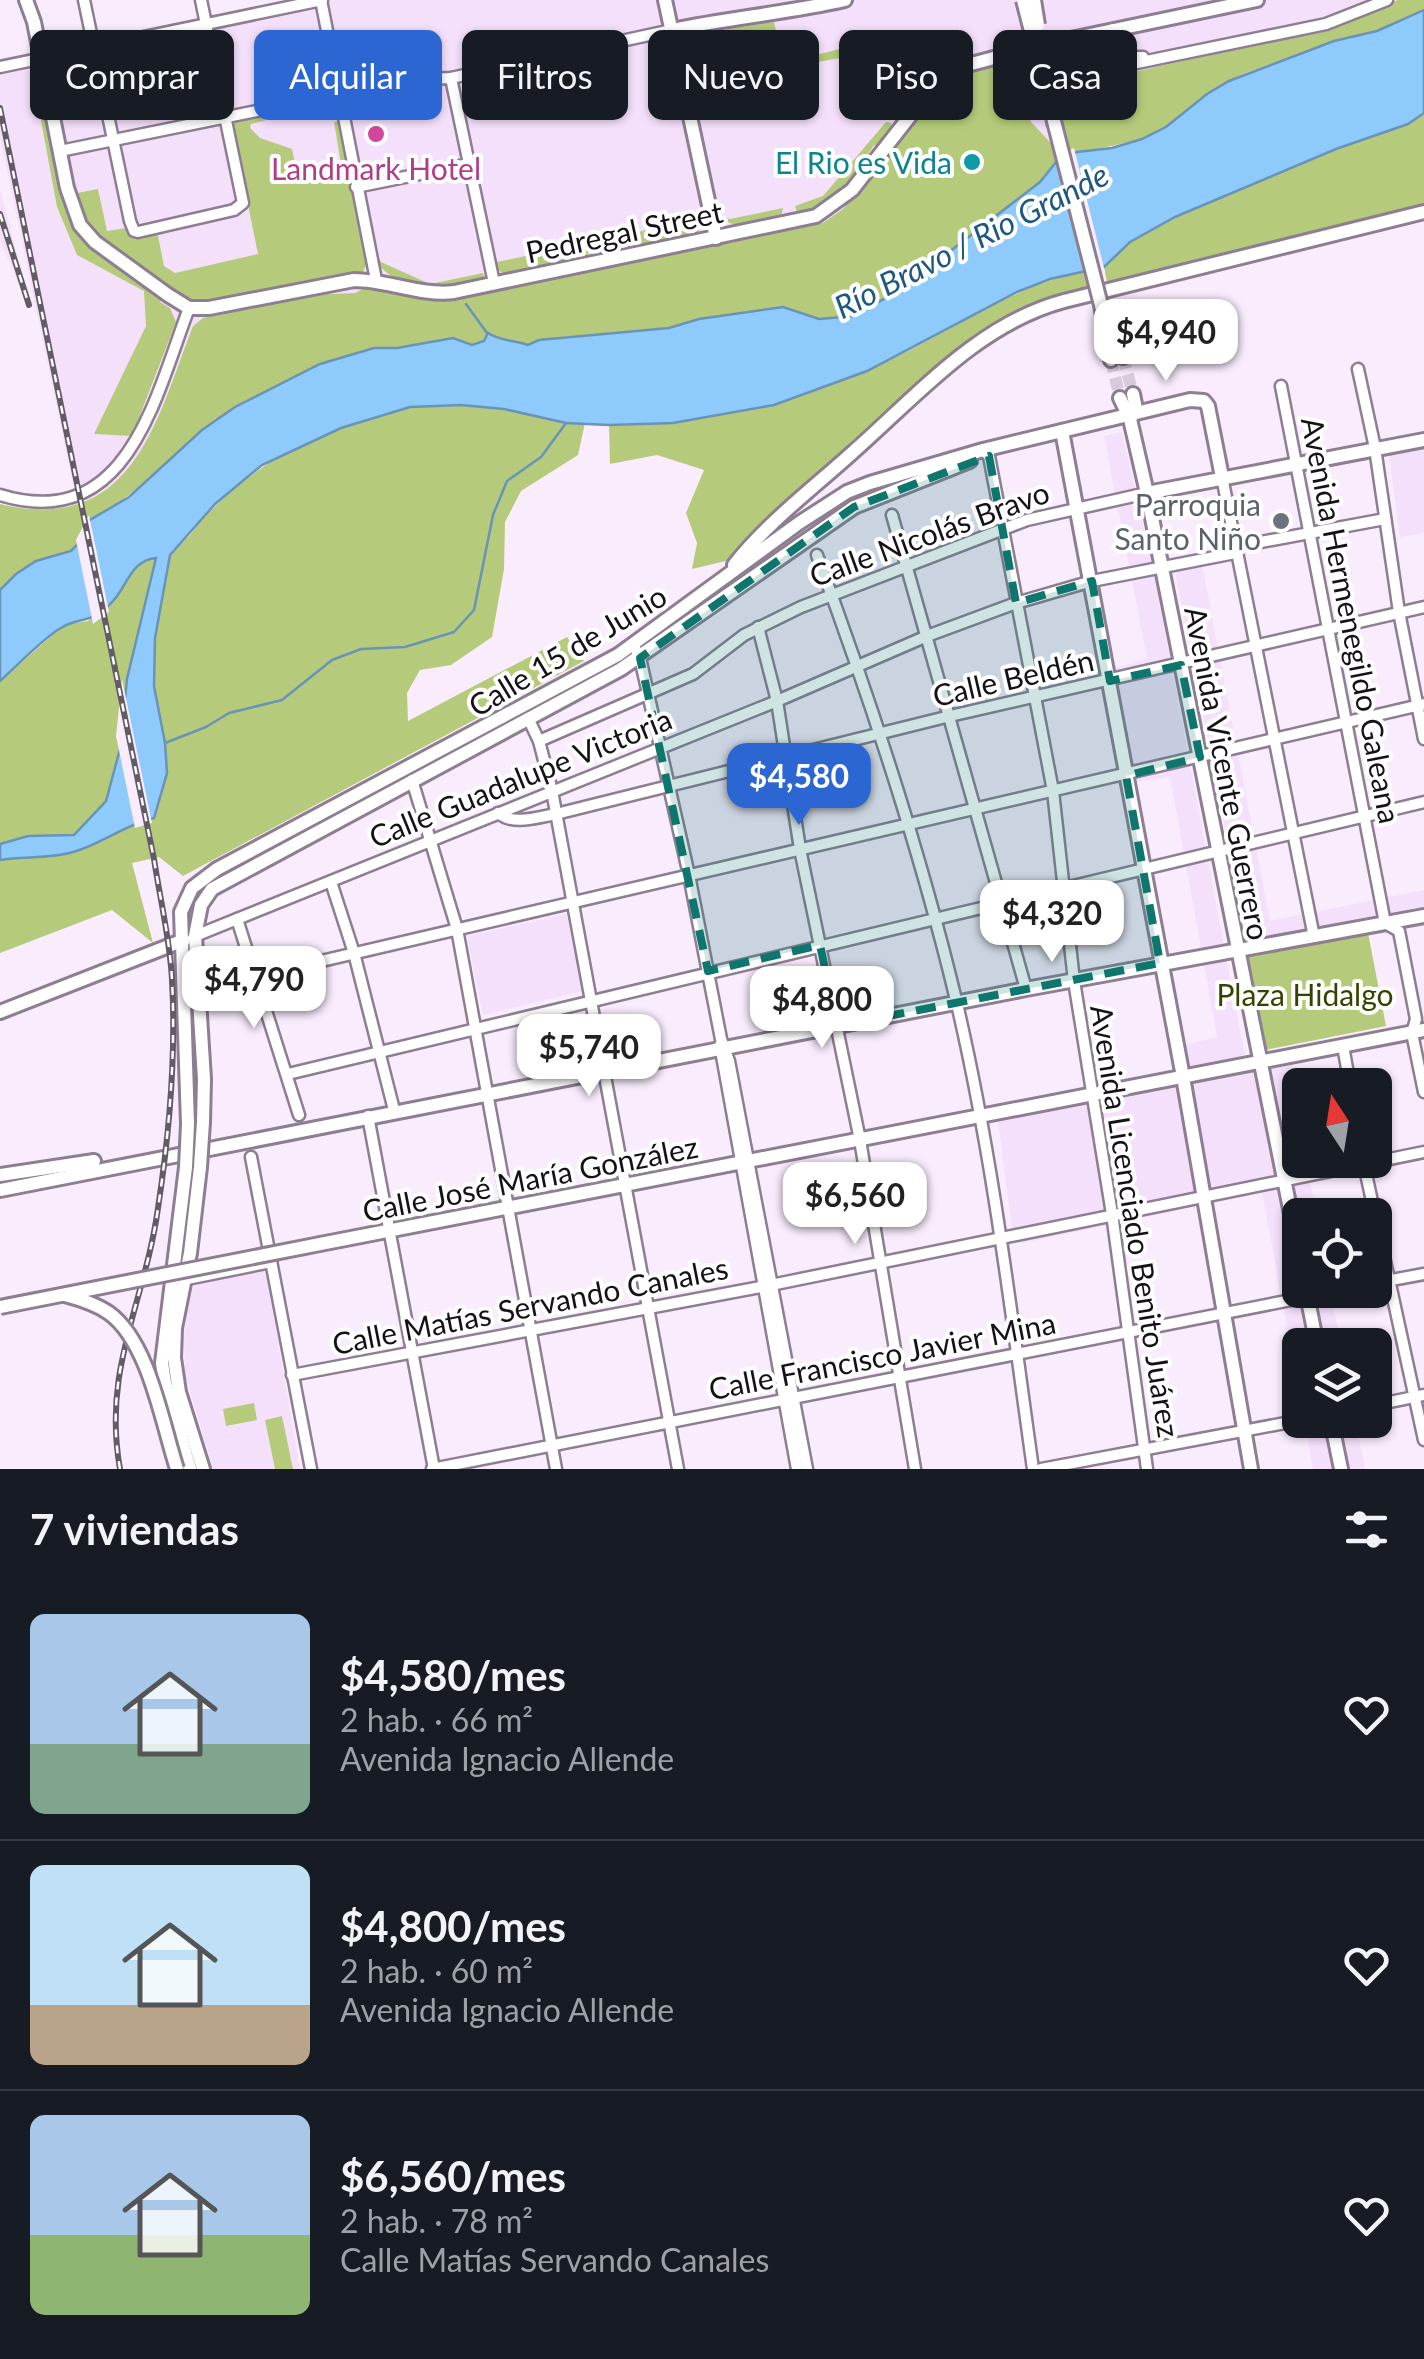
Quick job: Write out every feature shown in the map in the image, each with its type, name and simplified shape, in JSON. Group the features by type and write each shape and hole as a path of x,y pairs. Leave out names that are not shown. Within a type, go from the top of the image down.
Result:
{"main road":[{"path":"26,0 36,30"},
{"path":"665,0 672,30 845,0"},
{"path":"1023,0 1104,304 1115,329 1117,359 1104,304 1034,0"},
{"name":"Pedregal Street","path":"1112,30 1257,0"},
{"name":"Pedregal Street","path":"189,308 236,304 354,280 376,280 440,294 816,216 852,190 946,74 993,57"},
{"path":"54,120 72,208 94,242 189,308"},
{"path":"691,120 716,238"},
{"path":"696,620 754,542 788,510 973,346 1022,316 1064,301 1424,212"},
{"name":"Avenida Vicente Guerrero","path":"1127,396 1288,1198"},
{"name":"Calle 15 de Junio","path":"193,1167 180,942 184,903 197,882 412,780 528,718 637,652 799,523 836,498 870,482 1190,400 1204,401 1208,406 1222,477"},
{"path":"1062,434 1183,1076 1250,1469"},
{"name":"Calle Nicolás Bravo","path":"1147,493 1424,440"},
{"name":"Calle 15 de Junio","path":"195,936 203,900 217,885 344,810 696,620 854,507 986,453"},
{"path":"788,510 799,523"},
{"path":"0,1188 605,1072 722,1045 1424,916"},
{"path":"190,1469 162,1343 180,1265 203,1122 195,936"},
{"name":"Calle Guadalupe Victoria","path":"0,1012 195,936"},
{"name":"Calle José María González","path":"0,1306 1418,1032"},
{"path":"0,1175 255,1139"},
{"path":"62,1294 102,1308 118,1320 133,1340 177,1469"},
{"path":"171,1382 203,1469"},
{"path":"1334,1438 1340,1469"}],"street":[{"path":"84,0 90,30"},
{"path":"200,0 207,30"},
{"path":"177,30 321,0 327,30"},
{"path":"1119,28 1121,51 1142,57 1315,21 1371,0"},
{"path":"1137,63 1326,24 1387,0"},
{"path":"442,78 648,35"},
{"path":"0,68 30,61"},
{"path":"451,78 494,283"},
{"path":"109,120 134,231 242,206 225,120"},
{"path":"60,151 215,120"},
{"path":"344,120 376,280"},
{"path":"356,188 469,164"},
{"path":"0,495 23,501 61,500 111,476 144,426 189,308"},
{"path":"1358,369 1375,448 1398,612 1421,705 1424,739"},
{"name":"Avenida Hermenegildo Galeana","path":"1281,386 1386,923 1399,931 1418,1032"},
{"name":"Avenida Licenciado Benito Juárez","path":"986,453 1004,528 1053,792 1074,981 1148,1469"},
{"path":"1222,477 1314,937"},
{"name":"Calle Nicolás Bravo","path":"539,741 693,674 727,646 758,628 832,595 1004,528 1076,507 1147,493"},
{"path":"892,515 1026,989"},
{"name":"Calle Guadalupe Victoria","path":"195,936 1016,603 1092,581 1385,519"},
{"path":"817,555 906,824 956,1002 1002,1237 1037,1469 1282,1423"},
{"name":"Calle Beldén","path":"498,813 506,819 520,820 556,814 950,716 1424,607"},
{"path":"758,628 777,701 800,849 860,1140 915,1469"},
{"path":"637,652 689,874 745,1160 796,1469"},
{"path":"184,994 1421,705"},
{"path":"528,718 539,741 552,791 678,1469"},
{"path":"412,780 457,929 556,1469"},
{"path":"288,1074 1424,802"},
{"path":"330,882 354,953 394,1110"},
{"path":"237,918 299,1115"},
{"path":"1418,1032 1424,1092"},
{"path":"1343,1046 1347,1068"},
{"path":"368,1116 433,1469"},
{"name":"Calle Matías Servando Canales","path":"1392,1157 1424,1152"},
{"path":"251,1158 310,1469"},
{"name":"Calle Matías Servando Canales","path":"292,1375 767,1286 1294,1178"},
{"path":"180,1265 268,1249"},
{"path":"177,1280 271,1262"},
{"path":"1392,1279 1424,1274"},
{"path":"1392,1291 1420,1396 1424,1440"},
{"name":"Calle Francisco Javier Mina","path":"433,1469 1282,1300"},
{"path":"1392,1402 1420,1396"},
{"path":"787,1399 807,1469"}],"highlighted area":[{"path":"989,456 1016,603 1092,581 1110,681 1181,665 1200,757 1126,776 1160,963 837,1026 820,945 708,971 640,658 854,507"}],"shaded area":[{"path":"322,0 1424,0 1424,10 1243,74 783,307 659,327 374,348 320,364 262,393 84,536 0,137 0,67 30,61 30,120 234,120 234,30 178,30"},
{"path":"0,189 18,257 25,299 0,240"},
{"path":"1122,432 1156,583 1245,1057 1183,1068 1180,1046 1217,1037 1170,777 1131,783 1109,670 1147,659 1104,436"},
{"path":"1424,448 1424,533 1400,537 1389,454"},
{"path":"1202,564 1270,921 1424,890 1424,909 1247,942 1175,571"},
{"path":"566,914 583,991 483,1015 467,936"},
{"path":"1292,1064 1293,1068 1282,1068 1282,1178 1310,1178 1313,1198 1282,1198 1282,1301 1262,1193 1022,1243 1012,1230 998,1121"},
{"path":"260,1269 266,1273 300,1469 213,1469 185,1374 189,1302 195,1282"},
{"path":"1283,1308 1334,1308 1338,1328 1287,1328"},
{"path":"1307,1438 1359,1438 1365,1469 1313,1469"}],"green space":[{"path":"1398,0 1424,0 1424,10 1377,31 1334,41 1218,86 1166,127 1142,139 1072,155 1045,126 1045,120 1137,120 1137,71 1322,30"},
{"path":"774,22 776,30 722,30"},
{"path":"839,49 839,58 819,62 819,54"},
{"path":"993,64 993,120 1031,120 1065,158 1057,161 1041,182 949,252 924,276 854,316 819,319 783,307 699,319 669,328 539,340 528,345 488,333 476,345 453,338 374,348 320,364 250,399 202,430 156,475 119,502 71,551 36,561 15,574 0,590 0,504 45,509 81,503 110,487 132,463 151,433 193,326 203,318 305,295 355,293 371,285 434,301 823,223 843,209 914,120 973,120 973,69"},
{"path":"1424,113 1424,204 1107,282 1104,267 1130,242 1175,217 1336,149 1408,124"},
{"path":"254,116 254,120 266,120 251,124 250,128 260,138 292,149 297,173 341,164 334,122 339,121 368,261 363,272 233,302 196,302 151,277 105,242 81,210 67,157 77,193 98,189 107,231 157,231 164,266 175,273 258,254 231,121"},
{"path":"41,120 47,120 63,196 78,230 117,268 162,299 160,302 170,308 176,322 132,436 94,434 146,326 144,291 77,255 57,207"},
{"path":"886,122 891,123 891,129 878,147 874,145 867,156 870,158 847,186 829,202 797,212 795,206 823,196"},
{"path":"783,208 781,217 749,225 734,224 722,216 730,219"},
{"path":"703,218 697,236 620,251 606,241 594,244 585,258 506,276 496,268 497,262"},
{"path":"378,257 381,262 430,284 483,273 484,276 474,283 443,288 408,283 382,269"},
{"path":"1098,269 1103,290 1055,299 975,334 730,560 692,569 697,543 686,513 704,470 657,455 610,464 609,425 689,419 800,395 910,350 1024,291"},
{"path":"461,405 585,423 578,455 521,491 505,522 504,569 492,637 451,665 420,670 407,693 408,721 567,637 584,661 183,876 159,857 132,863 153,943 112,910 0,953 0,860 84,848 100,842 128,824 167,773 155,690 154,642 158,608 173,552 236,487 318,436 408,407"},
{"path":"156,558 127,679 120,749 106,801 74,835 28,836 0,844 0,681 64,625 88,621 140,564"},
{"name":"Plaza Hidalgo","path":"1368,933 1386,1026 1265,1050 1246,957"},
{"path":"254,1403 257,1420 226,1426 223,1409"},
{"path":"282,1416 293,1469 275,1469 265,1420"}],"water":[{"name":"Río Bravo / Rio Grande","path":"1424,10 1424,113 1408,124 1336,149 1175,217 1130,242 1104,267 1050,279 1017,292 867,371 774,405 673,423 566,423 504,409 461,405 410,407 341,428 262,465 215,504 170,555 155,638 154,686 167,773 154,818 73,852 0,860 0,844 28,836 74,835 106,801 120,749 127,679 156,558 135,569 105,609 59,629 0,681 0,590 36,561 71,551 90,520 129,497 202,430 235,407 320,364 374,348 453,338 472,345 484,341 488,333 528,345 539,340 669,328 699,319 783,307 819,319 854,316 924,276 1040,182 1057,161 1077,152 1142,139 1166,127 1229,81 1334,41 1377,31"}],"pier":[{"path":"1074,148 1105,272 1086,276 1056,156"},
{"path":"89,515 109,612 93,624 76,540"},
{"path":"122,679 152,823 135,828 116,736"}],"waterway":[{"path":"466,304 487,333"},
{"path":"165,743 229,713 282,700 332,660 361,649 405,647 454,632 474,610 493,515 507,481 541,457 566,423"}],"tunnel":[{"path":"1123,357 1133,394"},
{"path":"1111,360 1120,398"}],"railway":[{"path":"0,108 154,859 171,965 173,1036 168,1123 152,1242 121,1367 116,1433 120,1469"},
{"path":"0,214 29,305"}],"place":[{"name":"Landmark Hotel","path":"376,134"},
{"name":"El Rio es Vida","path":"972,162"},
{"name":"Parroquia Santo Niño","path":"1281,521"}]}
